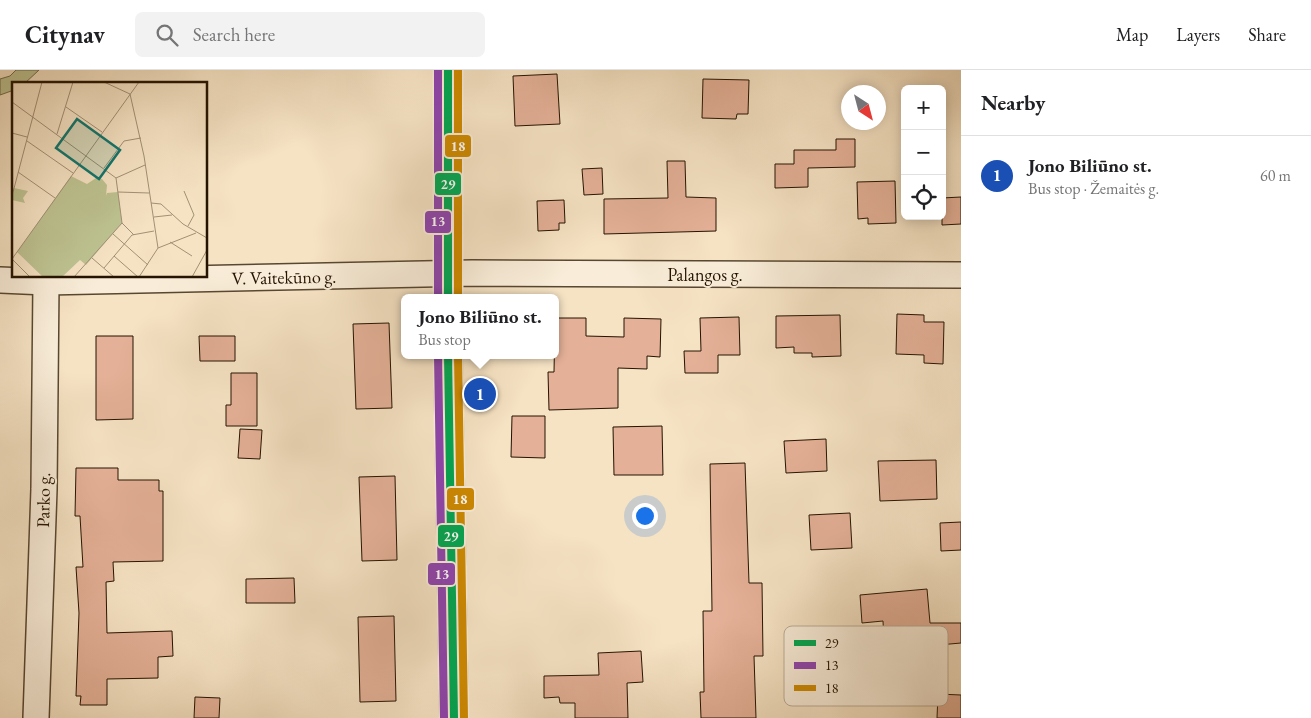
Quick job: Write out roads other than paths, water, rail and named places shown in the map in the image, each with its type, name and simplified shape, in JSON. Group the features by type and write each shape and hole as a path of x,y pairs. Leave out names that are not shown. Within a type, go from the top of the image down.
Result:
{"main road":[{"path":"448,70 448,286"},
{"path":"448,359 454,718"}],"street":[{"name":"Palangos g.","path":"448,286 961,275"},
{"name":"V. Vaitekūno g.","path":"0,280 448,286"},
{"name":"Parko g.","path":"36,718 44,489 46,282"}],"place":[{"name":"Jono Biliūno st.","path":"480,394"}]}
